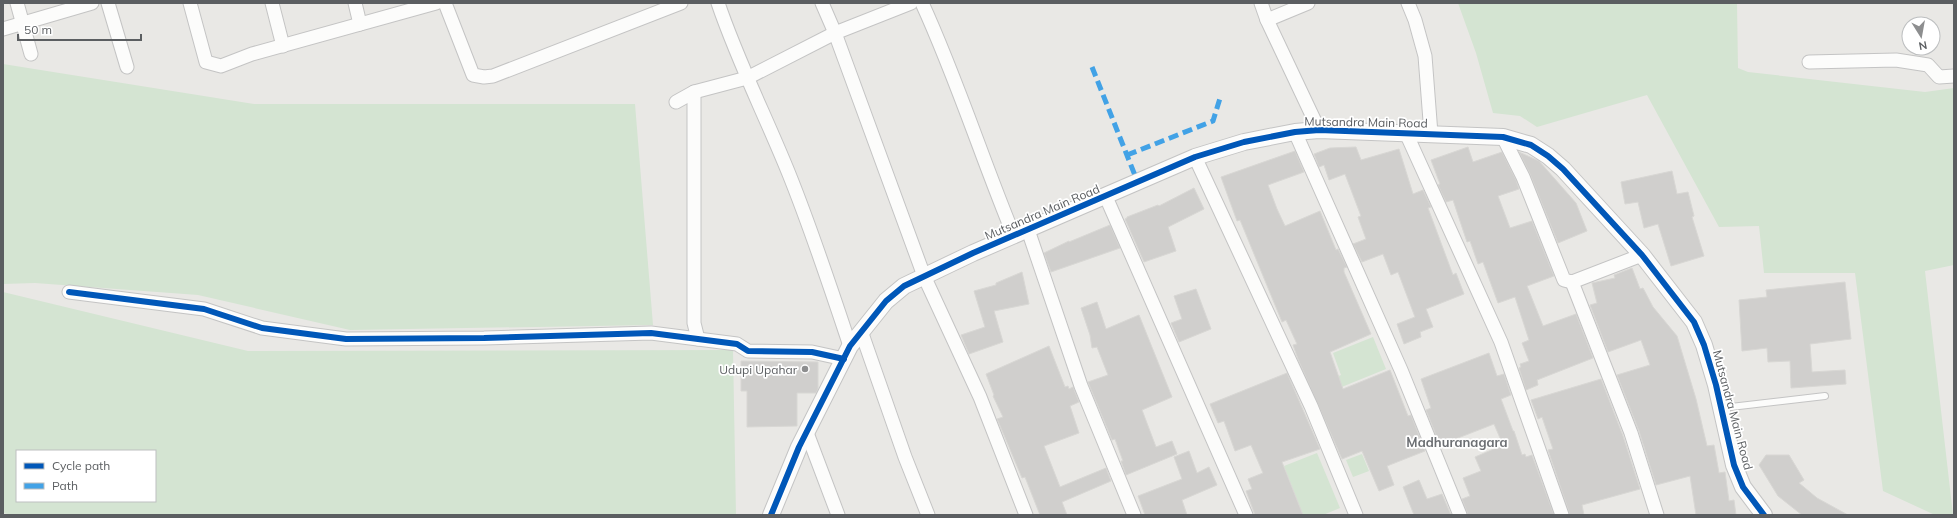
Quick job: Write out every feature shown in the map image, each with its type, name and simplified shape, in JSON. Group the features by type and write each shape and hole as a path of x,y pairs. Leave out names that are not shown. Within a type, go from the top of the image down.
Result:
{"street":[{"path":"17,3 31,54"},
{"path":"3,28 92,3"},
{"path":"108,3 127,67"},
{"path":"190,3 206,62 221,66 252,54 436,3"},
{"path":"272,3 283,46"},
{"path":"355,3 360,24"},
{"path":"445,3 472,75 484,78 493,76 681,3"},
{"path":"68,292 204,309 262,328 346,339 484,338 651,333 737,344 748,351 847,353 789,175 747,78 718,3"},
{"path":"822,3 835,33 924,276 980,397 1026,515"},
{"path":"676,102 694,92 747,78 835,33 911,3"},
{"path":"922,3 1021,233 1081,386 1134,515"},
{"path":"1261,3 1267,20 1319,130"},
{"path":"1267,20 1308,3"},
{"path":"1408,3 1415,20 1425,56 1431,134"},
{"path":"1809,62 1896,60 1928,66 1939,78 1954,76"},
{"path":"694,92 694,323 698,339"},
{"name":"Mutsandra Main Road","path":"771,515 806,433 847,353 861,331 886,300 904,286 1195,157 1244,142 1295,132 1319,130 1503,137 1531,146 1548,156 1563,169 1642,255 1694,322 1704,345 1722,408 1734,465 1743,487 1764,515"},
{"path":"1295,132 1406,382 1460,515"},
{"path":"1406,133 1501,342 1562,515"},
{"path":"1503,137 1523,177 1564,280 1572,282 1642,255"},
{"path":"1195,157 1311,406 1356,515"},
{"path":"1106,197 1246,515"},
{"path":"1572,282 1631,433 1657,515"},
{"path":"861,331 905,457 928,515"},
{"path":"806,433 838,515"}],"lane":[{"path":"1722,408 1825,396"}],"green space":[{"path":"1458,3 1737,3 1738,68 1748,72 1925,92 1954,88 1954,265 1925,271 1953,515 1935,515 1883,491 1855,273 1764,273 1759,226 1719,227 1647,95 1537,127 1520,116 1493,113 1476,53"},
{"path":"3,64 254,104 635,104 653,325 350,330 198,295 35,283 3,284"},
{"path":"3,292 248,351 733,350 736,515 12,515 3,513"},
{"path":"1373,337 1386,369 1317,397 1311,387 1341,375 1333,353"},
{"path":"1317,453 1340,508 1323,515 1303,515 1284,466"},
{"path":"1362,454 1369,471 1353,477 1346,460"}],"building":[{"path":"1356,147 1361,160 1399,149 1413,194 1423,190 1431,207 1428,208 1453,275 1456,273 1464,294 1426,309 1433,327 1420,332 1421,337 1404,344 1397,324 1415,317 1398,272 1391,275 1383,254 1362,262 1353,244 1366,239 1358,217 1361,216 1345,174 1329,180 1324,165 1319,167 1314,154 1330,148"},
{"path":"1468,147 1473,162 1502,152 1516,180 1519,189 1498,196 1510,228 1532,221 1554,276 1527,286 1543,326 1576,314 1593,358 1537,380 1538,385 1526,390 1519,368 1521,367 1520,364 1529,361 1522,343 1529,340 1515,297 1498,303 1483,262 1478,264 1470,241 1467,242 1453,200 1446,202 1438,185 1440,184 1431,160"},
{"path":"1295,151 1304,172 1268,185 1277,209 1285,226 1320,211 1336,250 1338,249 1347,267 1344,268 1344,272 1371,334 1330,352 1343,389 1390,370 1408,416 1411,415 1425,451 1387,466 1394,485 1379,491 1362,451 1342,459 1298,359 1293,345 1297,344 1286,320 1282,322 1240,220 1237,221 1221,177"},
{"path":"1519,152 1539,161 1576,203 1587,231 1558,243 1530,174"},
{"path":"1672,171 1677,194 1688,192 1694,216 1692,217 1704,256 1671,266 1658,224 1644,228 1638,202 1625,204 1621,182"},
{"path":"1194,188 1204,209 1168,227 1176,251 1144,262 1125,219 1158,205 1159,206"},
{"path":"1110,225 1120,248 1051,272 1044,253 1069,241"},
{"path":"1632,268 1640,289 1643,288 1653,307 1677,336 1696,399 1707,446 1714,445 1719,473 1725,472 1729,501 1734,500 1736,515 1696,515 1690,476 1656,485 1639,431 1617,375 1650,365 1641,340 1608,352 1590,305 1597,303 1592,283 1615,278 1614,275"},
{"path":"1022,272 1029,304 994,311 1003,342 969,354 961,335 985,327 974,291 996,285 996,283"},
{"path":"1845,282 1851,339 1810,344 1812,372 1845,370 1846,384 1791,388 1790,361 1768,362 1767,348 1742,351 1739,300 1767,297 1766,290"},
{"path":"1196,289 1211,329 1179,342 1171,323 1182,319 1174,296"},
{"path":"1097,302 1106,329 1139,315 1172,397 1142,410 1156,447 1172,441 1177,454 1126,475 1121,461 1123,461 1115,439 1112,440 1088,382 1108,375 1097,347 1092,348 1090,335 1081,308"},
{"path":"1049,346 1065,387 1068,386 1069,389 1073,387 1079,402 1070,406 1079,433 1044,446 1060,487 1106,468 1111,481 1062,502 1067,515 1040,515 1025,477 1022,478 997,419 1003,417 993,396 994,395 986,374"},
{"path":"1489,353 1497,376 1504,374 1511,395 1501,399 1522,455 1525,454 1526,457 1532,455 1554,515 1468,515 1462,499 1470,496 1463,478 1481,471 1475,457 1503,445 1494,424 1440,445 1426,410 1431,408 1421,379"},
{"path":"741,361 818,362 818,389 816,393 797,393 797,426 747,427 747,391 741,391"},
{"path":"1287,373 1320,449 1282,462 1303,515 1255,515 1246,491 1252,489 1248,479 1263,473 1251,445 1235,451 1224,421 1218,423 1210,404"},
{"path":"1601,379 1623,436 1640,489 1582,505 1584,515 1570,515 1548,450 1553,449 1542,417 1538,419 1531,400"},
{"path":"1189,451 1197,473 1209,467 1217,485 1182,500 1187,515 1145,515 1138,496 1182,479 1174,457"},
{"path":"1766,455 1789,455 1804,480 1799,483 1817,498 1848,515 1802,515 1778,496 1759,465"},
{"path":"1419,480 1427,499 1442,494 1451,515 1414,515 1403,487"}],"marked path":[{"path":"1092,67 1138,183"},
{"path":"1127,155 1213,121 1221,95"}],"cycle path":[{"path":"771,515 799,447 850,346 886,301 904,286 973,253 1195,157 1244,142 1295,132 1319,130 1503,137 1531,145 1548,156 1563,169 1642,255 1694,322 1704,345 1716,385 1734,465 1743,487 1764,515"},
{"path":"69,292 204,309 262,328 346,339 484,338 651,333 737,344 748,351 812,352 844,359"}],"place":[{"name":"Udupi Upahar","path":"805,369"}],"district":[{"name":"Madhuranagara","path":"1457,442"}]}
